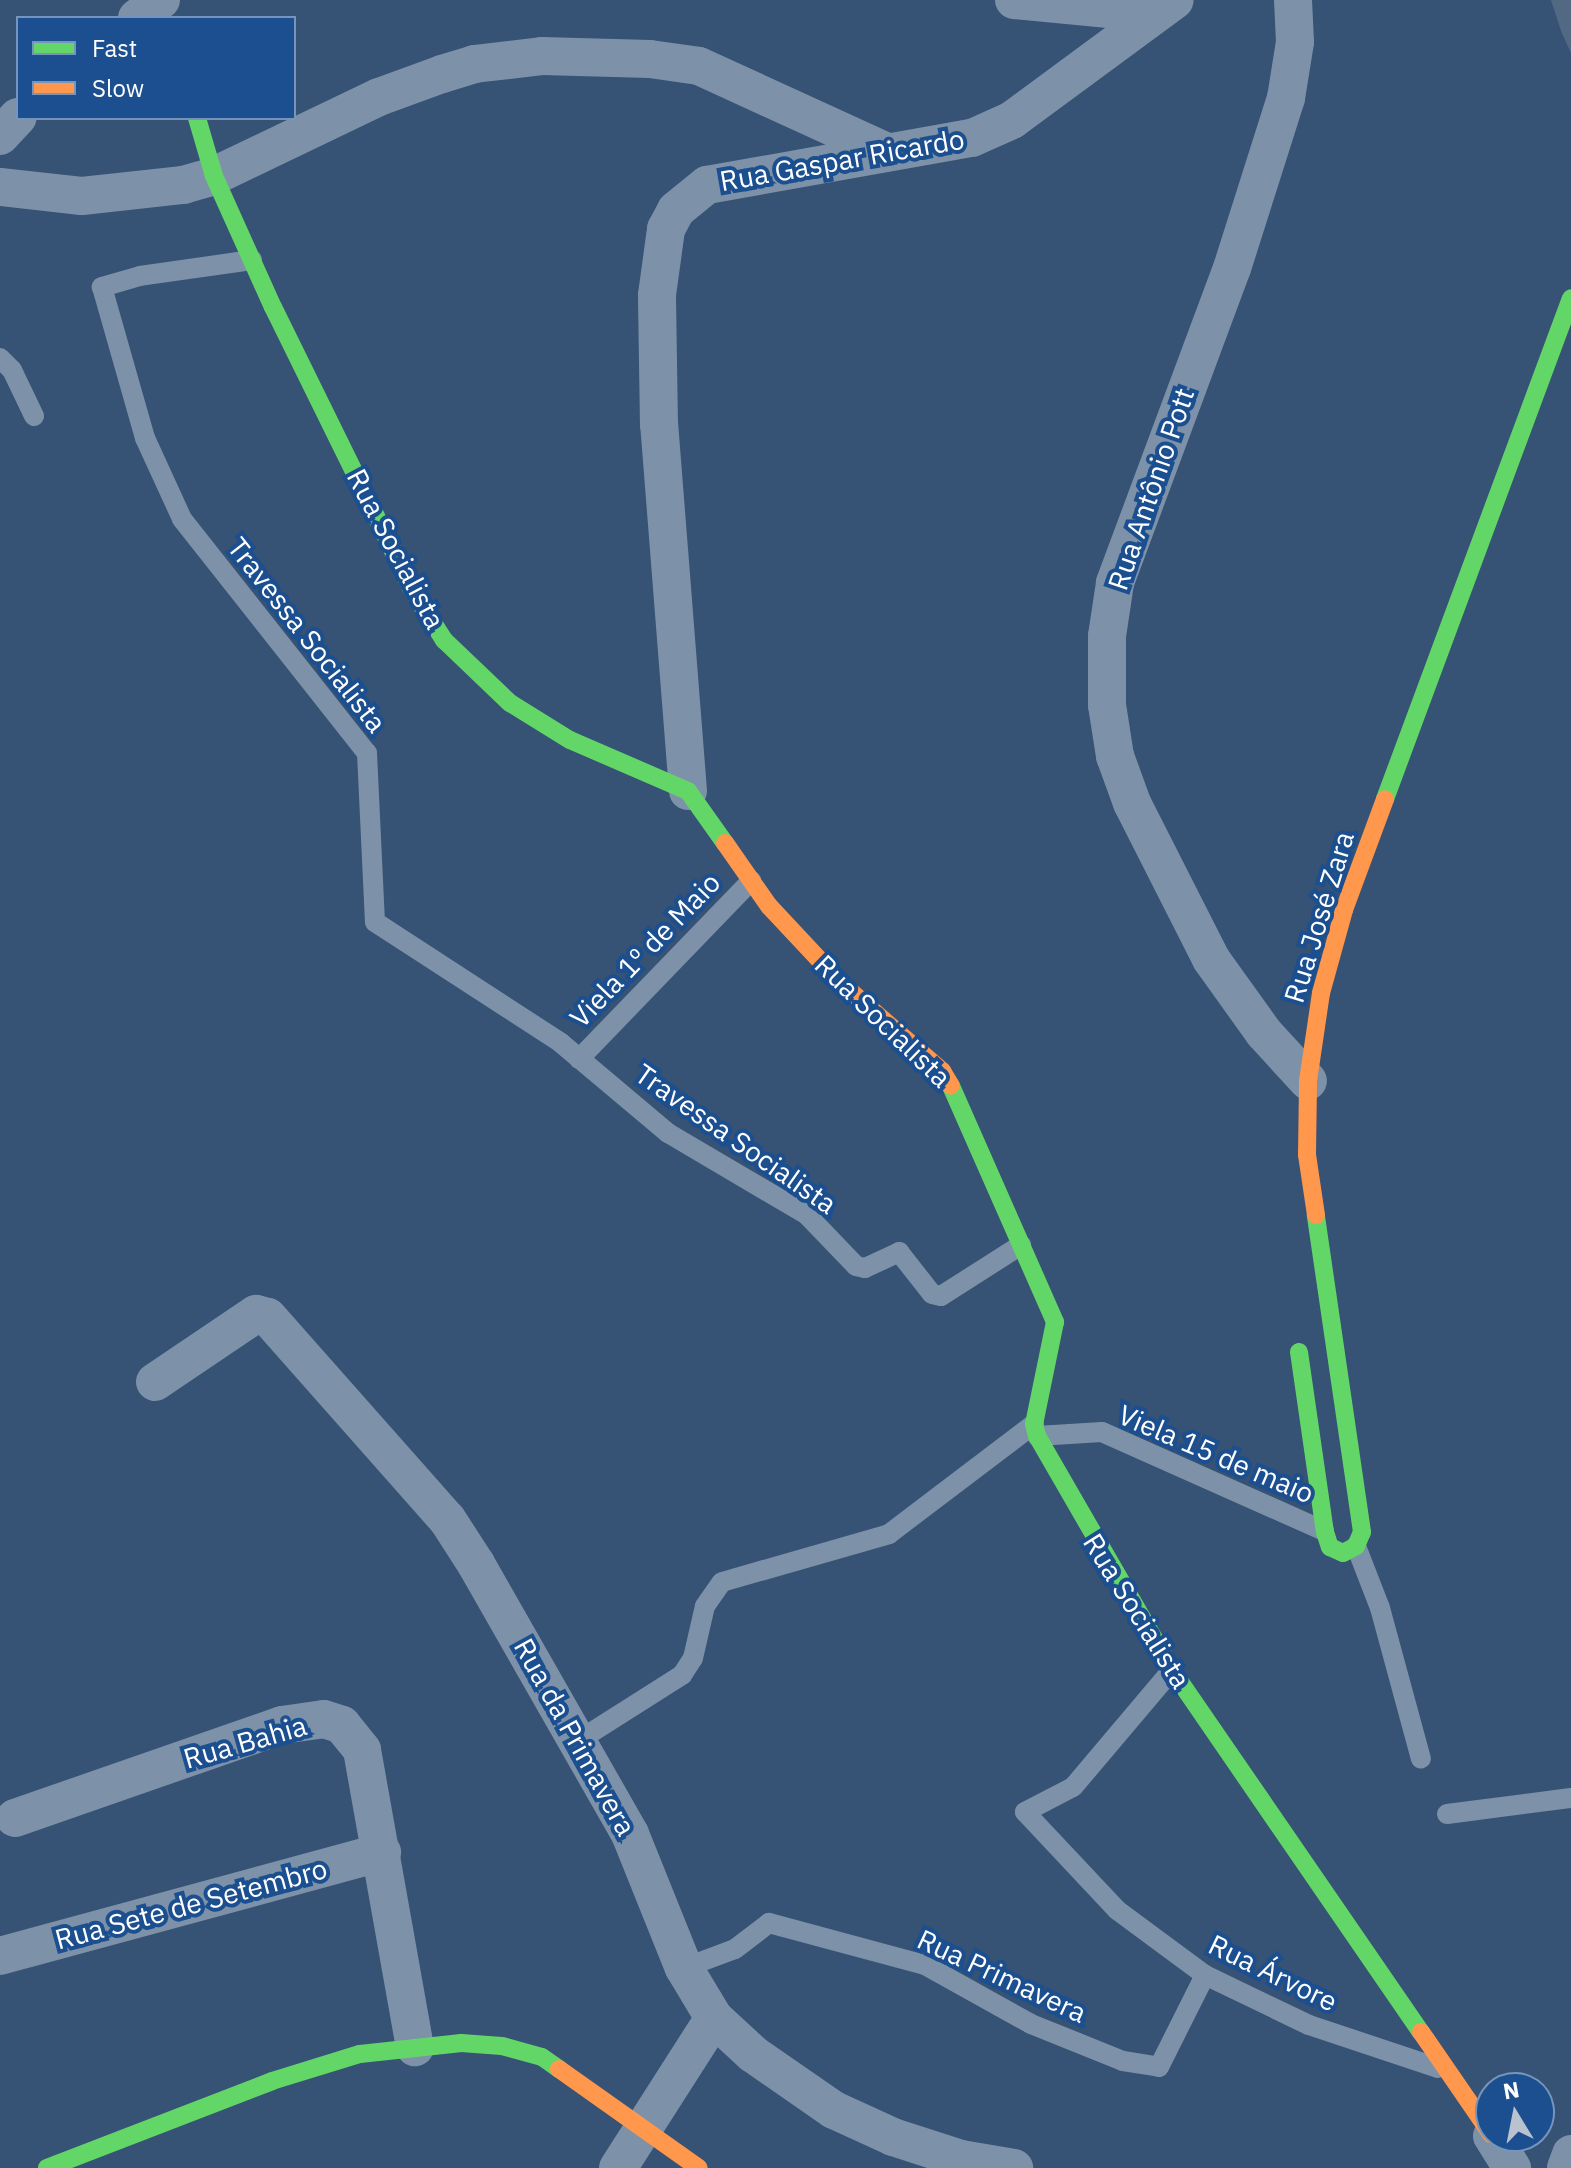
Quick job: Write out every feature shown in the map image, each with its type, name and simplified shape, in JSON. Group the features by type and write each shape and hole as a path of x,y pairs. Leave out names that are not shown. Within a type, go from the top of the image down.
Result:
{"street":[{"path":"140,16 161,0"},
{"path":"1014,0 1163,7"},
{"name":"Rua Antônio Pott","path":"1293,0 1295,42 1286,98 1232,268 1115,583 1107,636 1107,705 1115,756 1132,803 1211,959 1264,1033 1308,1081"},
{"name":"Rua Gaspar Ricardo","path":"688,791 659,425 657,295 666,229 676,210 707,185 972,138 1012,120 1163,7"},
{"path":"0,187 82,196 153,190 214,176 429,78 474,64 542,56 650,59 699,66 885,151"},
{"path":"0,136 16,119"},
{"name":"Rua Socialista","path":"198,120 214,176 252,260 411,588 444,640 510,703 583,746 688,791 751,881 842,984 942,1071 988,1158 1055,1322 1035,1430 1172,1670 1475,2108"},
{"name":"Rua José Zara","path":"1356,1546 1362,1532 1307,1155 1308,1081 1321,993 1344,910 1571,298"},
{"name":"Rua da Primavera","path":"155,1382 256,1314 268,1317 447,1519 581,1739 630,1834 684,1968 714,2018 753,2054 834,2110 893,2137 961,2159 1014,2168"},
{"path":"1299,1352 1325,1532 1330,1547 1343,1553 1356,1546"},
{"name":"Rua Bahia","path":"15,1818 282,1725 324,1719 342,1725 362,1750 415,2047"},
{"name":"Rua Sete de Setembro","path":"0,1956 382,1852"},
{"path":"618,2168 714,2018"},
{"path":"47,2168 272,2081 360,2054 415,2047 502,2046 542,2057 647,2127 699,2168"},
{"path":"1566,2168 1571,2154"}],"lane":[{"name":"Travessa Socialista","path":"252,260 140,276 102,287 145,438 182,519 367,753 375,922 579,1059 668,1133 807,1215 856,1266 865,1268 899,1252 937,1296 1021,1245"},
{"path":"0,358 12,370 34,416"},
{"name":"Viela 1º de Maio","path":"579,1059 751,881"},
{"path":"581,1739 682,1675 693,1658 705,1606 722,1582 889,1534 1035,1430"},
{"name":"Viela 15 de maio","path":"1035,1430 1102,1432 1325,1532"},
{"path":"1356,1546 1380,1608 1421,1759"},
{"name":"Rua Árvore","path":"1172,1670 1096,1754 1073,1787 1025,1812 1117,1910 1205,1975 1309,2025 1453,2073"},
{"path":"1447,1814 1571,1798"},
{"name":"Rua Primavera","path":"684,1968 735,1949 769,1923 925,1965 1031,2024 1123,2061 1159,2067 1205,1975"}],"building":[{"path":"1551,0 1571,0 1571,53 1561,31"}],"traffic: fast":[{"path":"198,120 214,176 273,307 411,588 444,640 510,703 570,740 688,791 725,843"},
{"path":"1385,799 1571,298"},
{"path":"951,1086 1055,1322 1034,1424 1037,1436 1172,1670 1421,2032"},
{"path":"1299,1352 1325,1532 1330,1547 1343,1553 1356,1546 1362,1532 1316,1215"},
{"path":"47,2168 272,2081 360,2054 461,2043 502,2046 542,2057 559,2069"}],"traffic: slow":[{"path":"1316,1215 1307,1155 1308,1081 1321,993 1344,910 1385,799"},
{"path":"725,843 769,906 842,984 942,1071 951,1086"},
{"path":"1421,2032 1475,2111"},
{"path":"559,2069 699,2168"}]}
